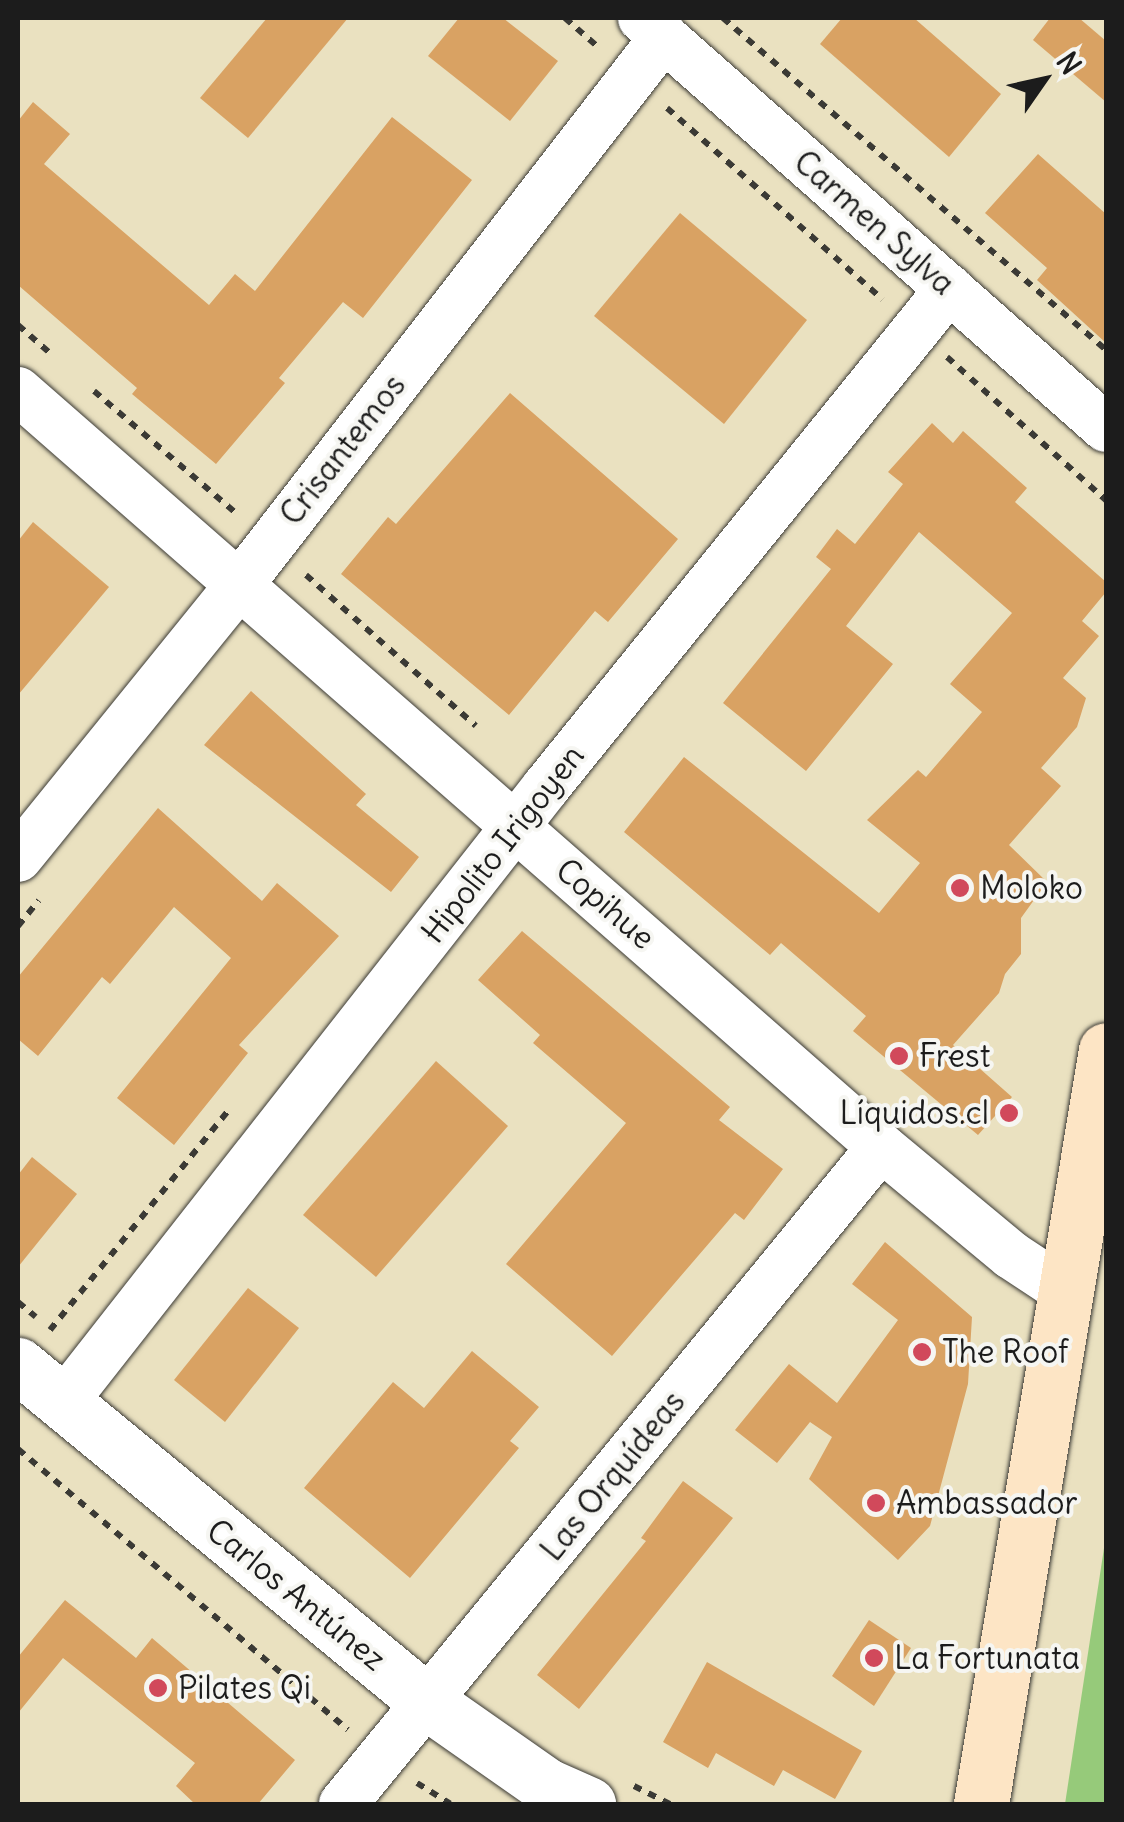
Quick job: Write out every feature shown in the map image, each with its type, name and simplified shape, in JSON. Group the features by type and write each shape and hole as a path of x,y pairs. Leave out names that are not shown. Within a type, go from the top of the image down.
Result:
{"main road":[{"path":"981,1804 1106,1050"}],"street":[{"name":"Carmen Sylva","path":"653,27 1106,428"},
{"name":"Crisantemos","path":"18,858 271,544 653,27"},
{"name":"Hipolito Irigoyen","path":"63,1404 516,826 949,289"},
{"name":"Copihue","path":"18,391 881,1147 1011,1254 1064,1290"},
{"name":"Las Orquídeas","path":"343,1804 881,1147"},
{"name":"Carlos Antúnez","path":"18,1365 427,1702 547,1786 588,1804"}],"path":[{"path":"724,18 1106,350"},
{"path":"18,325 61,362"},
{"path":"90,387 271,544"},
{"path":"18,1449 382,1757 450,1804"}],"green space":[{"path":"1106,1535 1106,1804 1065,1804"}],"building":[{"path":"267,18 348,18 248,138 200,98"},
{"path":"459,18 503,18 558,61 510,121 428,56"},
{"path":"842,18 914,18 1001,94 949,157 820,44"},
{"path":"1050,18 1079,18 1106,41 1106,102 1033,40"},
{"path":"33,102 70,134 44,164 209,305 235,274 255,291 392,117 472,180 363,318 343,302 279,378 285,383 216,464 132,394 137,388 18,285 18,121"},
{"path":"1038,154 1106,214 1106,343 1037,280 1047,268 985,213"},
{"path":"680,213 807,320 724,424 594,316"},
{"path":"510,393 678,539 608,622 595,611 509,715 341,574 388,517 396,524"},
{"path":"932,423 953,443 963,431 1027,488 1015,502 1106,582 1106,592 1082,621 1099,636 1063,678 1086,698 1077,727 1041,768 1061,786 1009,845 1047,882 1021,918 1021,954 1005,974 999,993 953,1045 1012,1097 978,1135 853,1031 866,1016 781,943 770,955 624,832 684,757 879,913 920,863 867,820 918,770 926,777 982,712 950,684 1012,613 919,532 846,626 893,664 806,771 723,703 831,569 816,557 837,529 855,544 903,484 888,472"},
{"path":"33,522 109,587 18,695 18,541"},
{"path":"251,691 366,794 356,805 419,857 391,892 204,745"},
{"path":"158,808 262,901 277,883 339,936 239,1045 248,1053 174,1145 117,1098 231,958 174,907 110,984 102,977 38,1056 18,1039 18,977"},
{"path":"522,931 730,1107 719,1120 783,1169 744,1220 735,1213 612,1356 506,1264 626,1123 533,1043 540,1035 478,980"},
{"path":"436,1061 508,1126 376,1277 303,1215"},
{"path":"32,1157 77,1194 18,1267 18,1175"},
{"path":"885,1242 972,1317 968,1384 930,1526 898,1560 809,1479 832,1437 810,1422 777,1463 735,1430 789,1364 837,1403 898,1320 852,1284"},
{"path":"248,1288 299,1328 225,1422 174,1380"},
{"path":"472,1351 539,1407 510,1441 519,1448 410,1578 304,1488 393,1382 424,1408"},
{"path":"683,1481 733,1518 579,1709 537,1675 646,1541 641,1538"},
{"path":"65,1600 136,1658 152,1638 295,1760 258,1804 195,1804 176,1786 195,1763 63,1658 18,1713 18,1657"},
{"name":"La Fortunata","path":"869,1620 911,1648 874,1706 832,1676"},
{"path":"707,1662 862,1751 835,1799 783,1770 774,1786 716,1753 708,1768 663,1742"}],"place":[{"name":"Moloko","path":"960,888"},
{"name":"Frest","path":"899,1056"},
{"name":"Líquidos.cl","path":"1009,1113"},
{"name":"The Roof","path":"922,1352"},
{"name":"Ambassador","path":"876,1503"},
{"name":"La Fortunata","path":"874,1658"},
{"name":"Pilates Qi","path":"158,1688"}]}
